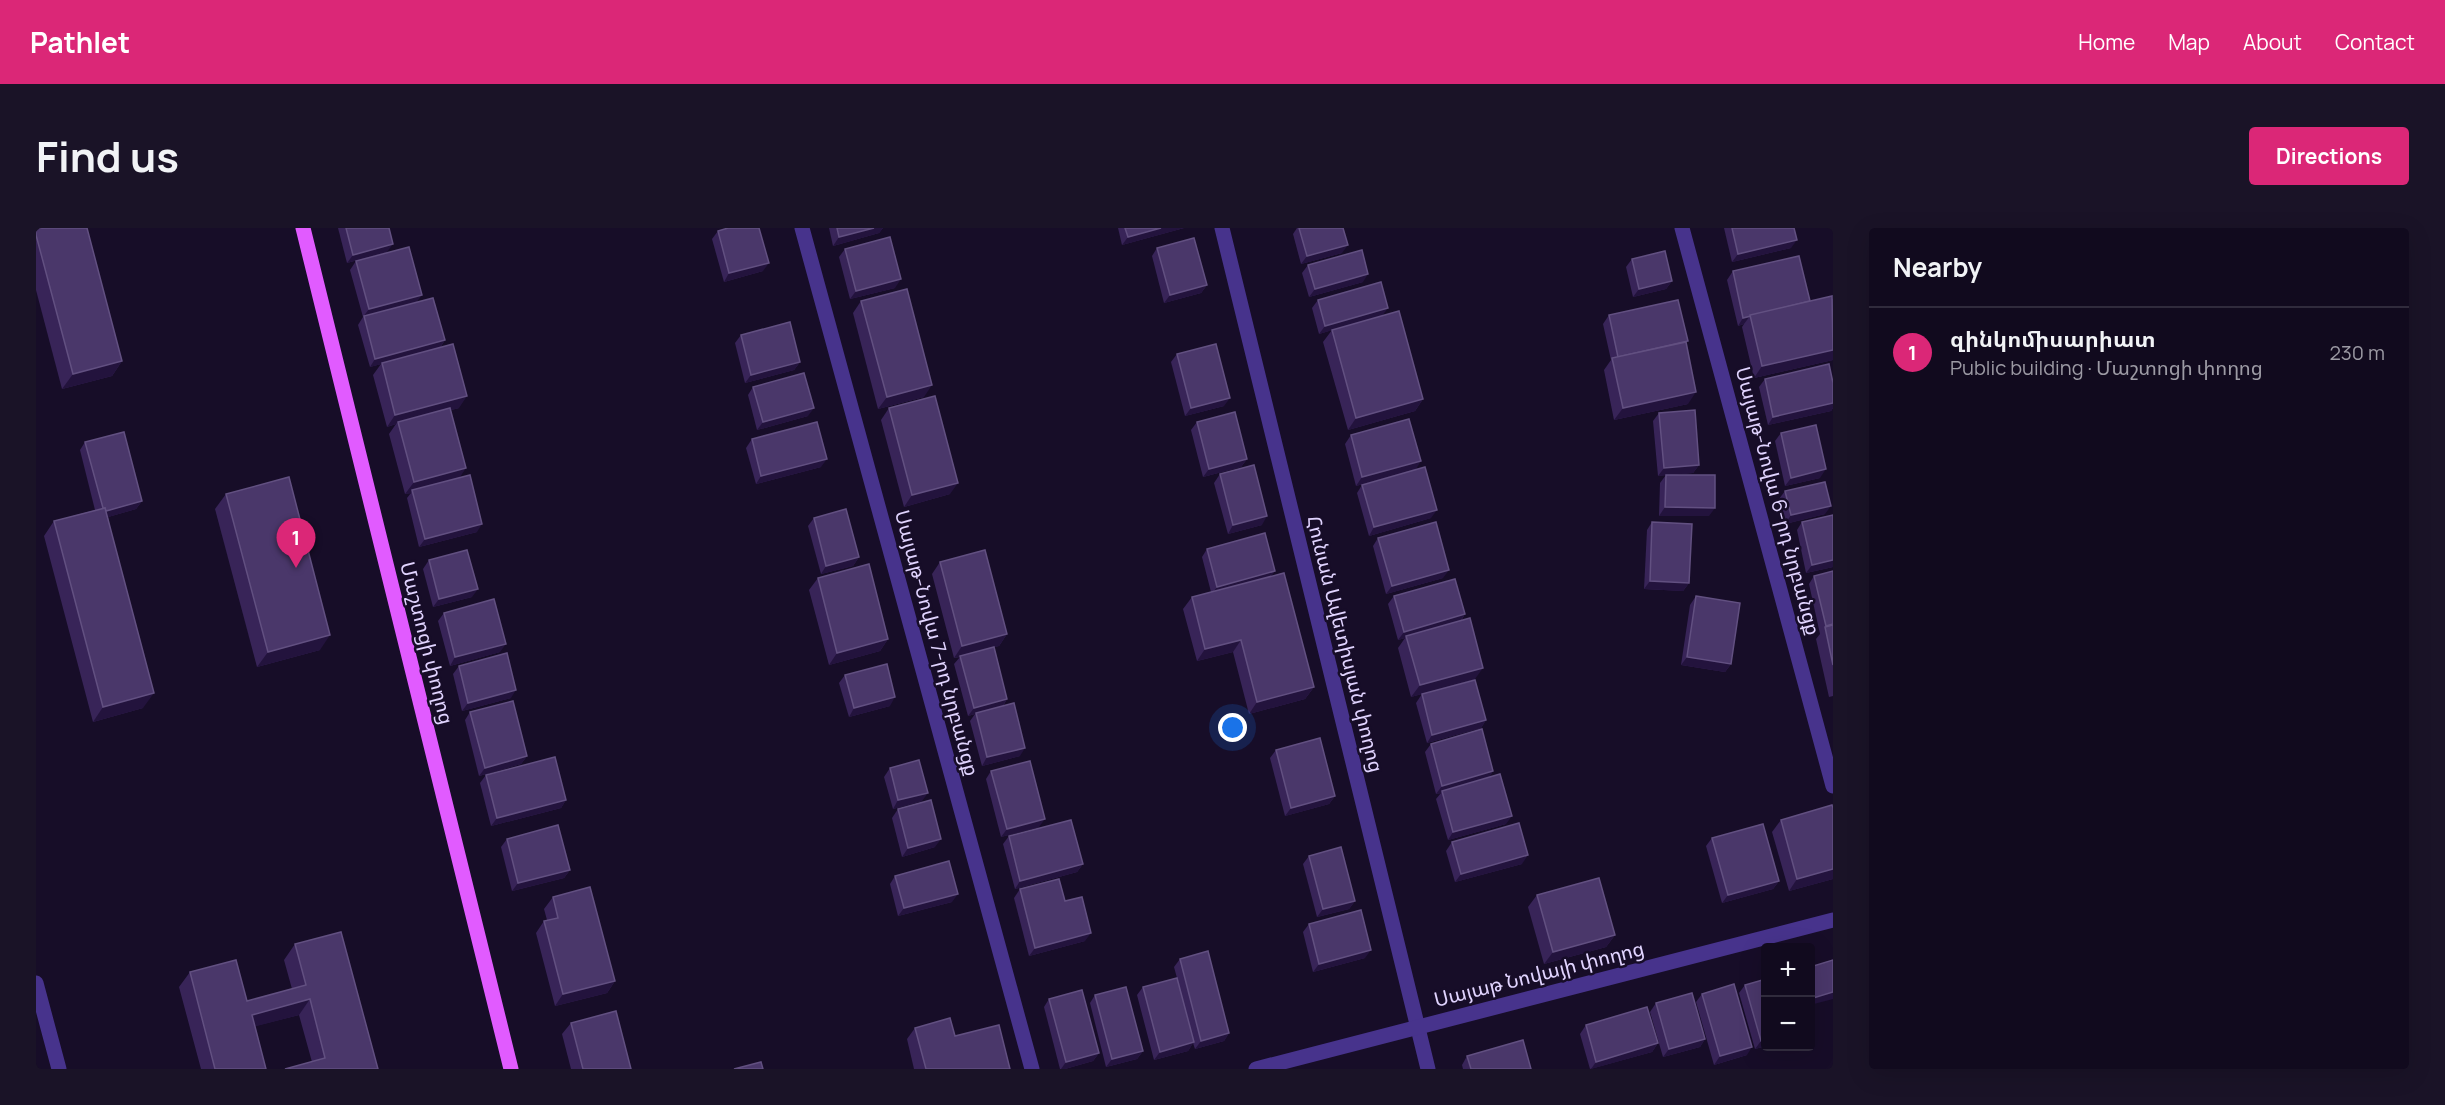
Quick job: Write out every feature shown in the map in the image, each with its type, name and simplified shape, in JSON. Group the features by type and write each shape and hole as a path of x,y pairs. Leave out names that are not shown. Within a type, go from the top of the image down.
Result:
{"main road":[{"name":"Մաշտոցի փողոց","path":"303,228 511,1069"}],"street":[{"name":"Սայաթ-Նովա 7-րդ նրբանցք","path":"802,228 1032,1069"},
{"name":"Հունան Ավետիսյան փողոց","path":"1222,228 1428,1069"},
{"name":"Սայաթ-Նովա 6-րդ նրբանցք","path":"1682,228 1833,786"},
{"name":"Սայաթ Նովայի փողոց","path":"1257,1069 1833,920"},
{"path":"36,983 59,1069"}],"building":[{"path":"36,228 87,228 122,361 73,374"},
{"path":"346,228 389,228 393,244 353,255"},
{"path":"728,228 759,228 769,263 729,273 718,231"},
{"path":"837,228 874,228 839,237"},
{"path":"1125,228 1161,228 1128,237"},
{"path":"1299,228 1343,228 1348,245 1307,256"},
{"path":"1732,228 1794,228 1797,240 1738,254"},
{"path":"890,237 901,279 856,291 845,249"},
{"path":"1194,238 1207,285 1170,295 1157,248"},
{"path":"409,247 422,295 369,309 356,261"},
{"path":"1362,250 1368,274 1315,289 1308,265"},
{"path":"1665,251 1672,281 1639,289 1632,259"},
{"path":"1799,256 1810,301 1743,318 1733,271"},
{"path":"1381,282 1388,308 1325,326 1318,300"},
{"path":"907,289 932,385 887,397 861,301"},
{"path":"1832,296 1833,350 1762,366 1750,315"},
{"path":"433,298 445,340 375,359 364,316"},
{"path":"1678,300 1688,341 1618,357 1609,315"},
{"path":"1399,311 1423,399 1356,418 1332,330"},
{"path":"790,322 800,362 751,375 741,335"},
{"path":"1686,342 1696,392 1623,408 1612,358"},
{"path":"453,344 467,396 395,415 382,363"},
{"path":"1216,344 1230,398 1191,408 1177,354"},
{"path":"1829,364 1833,383 1833,403 1773,417 1765,379"},
{"path":"804,373 814,408 763,422 753,387"},
{"path":"935,396 958,483 912,495 889,408"},
{"path":"450,408 466,468 414,482 398,422"},
{"path":"1695,410 1699,465 1664,468 1659,413"},
{"path":"1235,412 1247,459 1209,469 1197,422"},
{"path":"1409,419 1421,461 1362,477 1351,435"},
{"path":"817,422 827,459 761,476 752,439"},
{"path":"1816,425 1826,469 1791,478 1781,433"},
{"path":"124,432 142,501 106,511 103,508 85,442"},
{"path":"1254,465 1267,516 1233,525 1220,474"},
{"path":"1425,467 1437,510 1374,527 1362,485"},
{"path":"470,475 482,524 425,539 412,490"},
{"path":"1666,475 1715,475 1715,508 1665,507"},
{"path":"289,477 330,635 268,652 226,494"},
{"path":"1825,482 1831,506 1791,515 1785,491"},
{"path":"105,508 154,693 103,707 54,521"},
{"path":"846,509 859,557 826,566 814,518"},
{"path":"1833,515 1833,560 1812,565 1802,522"},
{"path":"1436,522 1449,570 1392,586 1378,538"},
{"path":"1652,522 1692,524 1689,583 1650,581"},
{"path":"1265,533 1275,571 1217,587 1207,549"},
{"path":"467,550 478,589 439,599 429,560"},
{"path":"985,550 1007,634 962,646 940,562"},
{"path":"869,564 888,639 837,653 818,578"},
{"path":"1833,571 1833,624 1826,626 1814,576"},
{"path":"1284,573 1314,687 1257,702 1241,640 1205,649 1192,597"},
{"path":"1455,579 1465,614 1404,632 1394,596"},
{"path":"1696,596 1740,603 1731,664 1687,657"},
{"path":"494,599 506,644 455,657 444,613"},
{"path":"1470,618 1483,668 1420,685 1406,636"},
{"path":"1833,625 1833,665 1825,627"},
{"path":"994,647 1007,699 974,708 960,656"},
{"path":"507,653 516,690 468,703 459,666"},
{"path":"887,664 895,697 854,708 845,675"},
{"path":"1475,680 1486,720 1432,735 1422,694"},
{"path":"513,701 527,756 485,768 470,712"},
{"path":"1014,703 1025,748 987,757 976,713"},
{"path":"1482,729 1493,771 1442,786 1431,744"},
{"path":"1320,738 1335,796 1291,808 1276,750"},
{"path":"555,757 566,800 497,818 486,775"},
{"path":"919,760 928,793 898,800 890,768"},
{"path":"1030,761 1045,819 1007,829 991,771"},
{"path":"1500,774 1512,816 1453,832 1442,791"},
{"path":"931,800 941,839 908,848 898,809"},
{"path":"1832,805 1833,869 1797,879 1781,820"},
{"path":"1071,820 1083,864 1020,881 1009,836"},
{"path":"1519,823 1528,855 1461,874 1452,842"},
{"path":"1763,824 1779,881 1728,895 1712,838"},
{"path":"558,825 570,870 518,883 507,839"},
{"path":"1341,847 1355,901 1323,909 1309,856"},
{"path":"949,861 958,894 904,908 895,876"},
{"path":"1599,878 1615,935 1553,952 1537,895"},
{"path":"1059,879 1065,901 1082,897 1091,933 1035,948 1020,889"},
{"path":"590,887 615,981 563,994 544,921 558,918 553,897"},
{"path":"1361,910 1371,950 1319,964 1309,924"},
{"path":"341,932 378,1069 285,1069 325,1058 310,999 252,1015 266,1069 215,1069 190,972 236,960 247,1001 306,985 295,944"},
{"path":"1208,951 1229,1033 1201,1041 1180,959"},
{"path":"1833,960 1833,992 1815,997 1815,965"},
{"path":"1177,978 1194,1042 1160,1052 1143,987"},
{"path":"1761,980 1761,1041 1745,985"},
{"path":"1734,984 1752,1047 1720,1056 1702,994"},
{"path":"1126,987 1143,1051 1112,1059 1095,995"},
{"path":"1082,990 1099,1053 1066,1062 1049,999"},
{"path":"1692,993 1705,1039 1669,1049 1656,1003"},
{"path":"1647,1007 1658,1043 1596,1062 1586,1025"},
{"path":"616,1011 631,1069 583,1069 571,1023"},
{"path":"950,1018 955,1036 999,1025 1010,1069 926,1069 915,1028"},
{"path":"1523,1040 1531,1069 1471,1069 1467,1056"},
{"path":"761,1062 763,1069 734,1069"}],"place":[{"name":"զինկոմիսարիատ","path":"296,568"}]}
